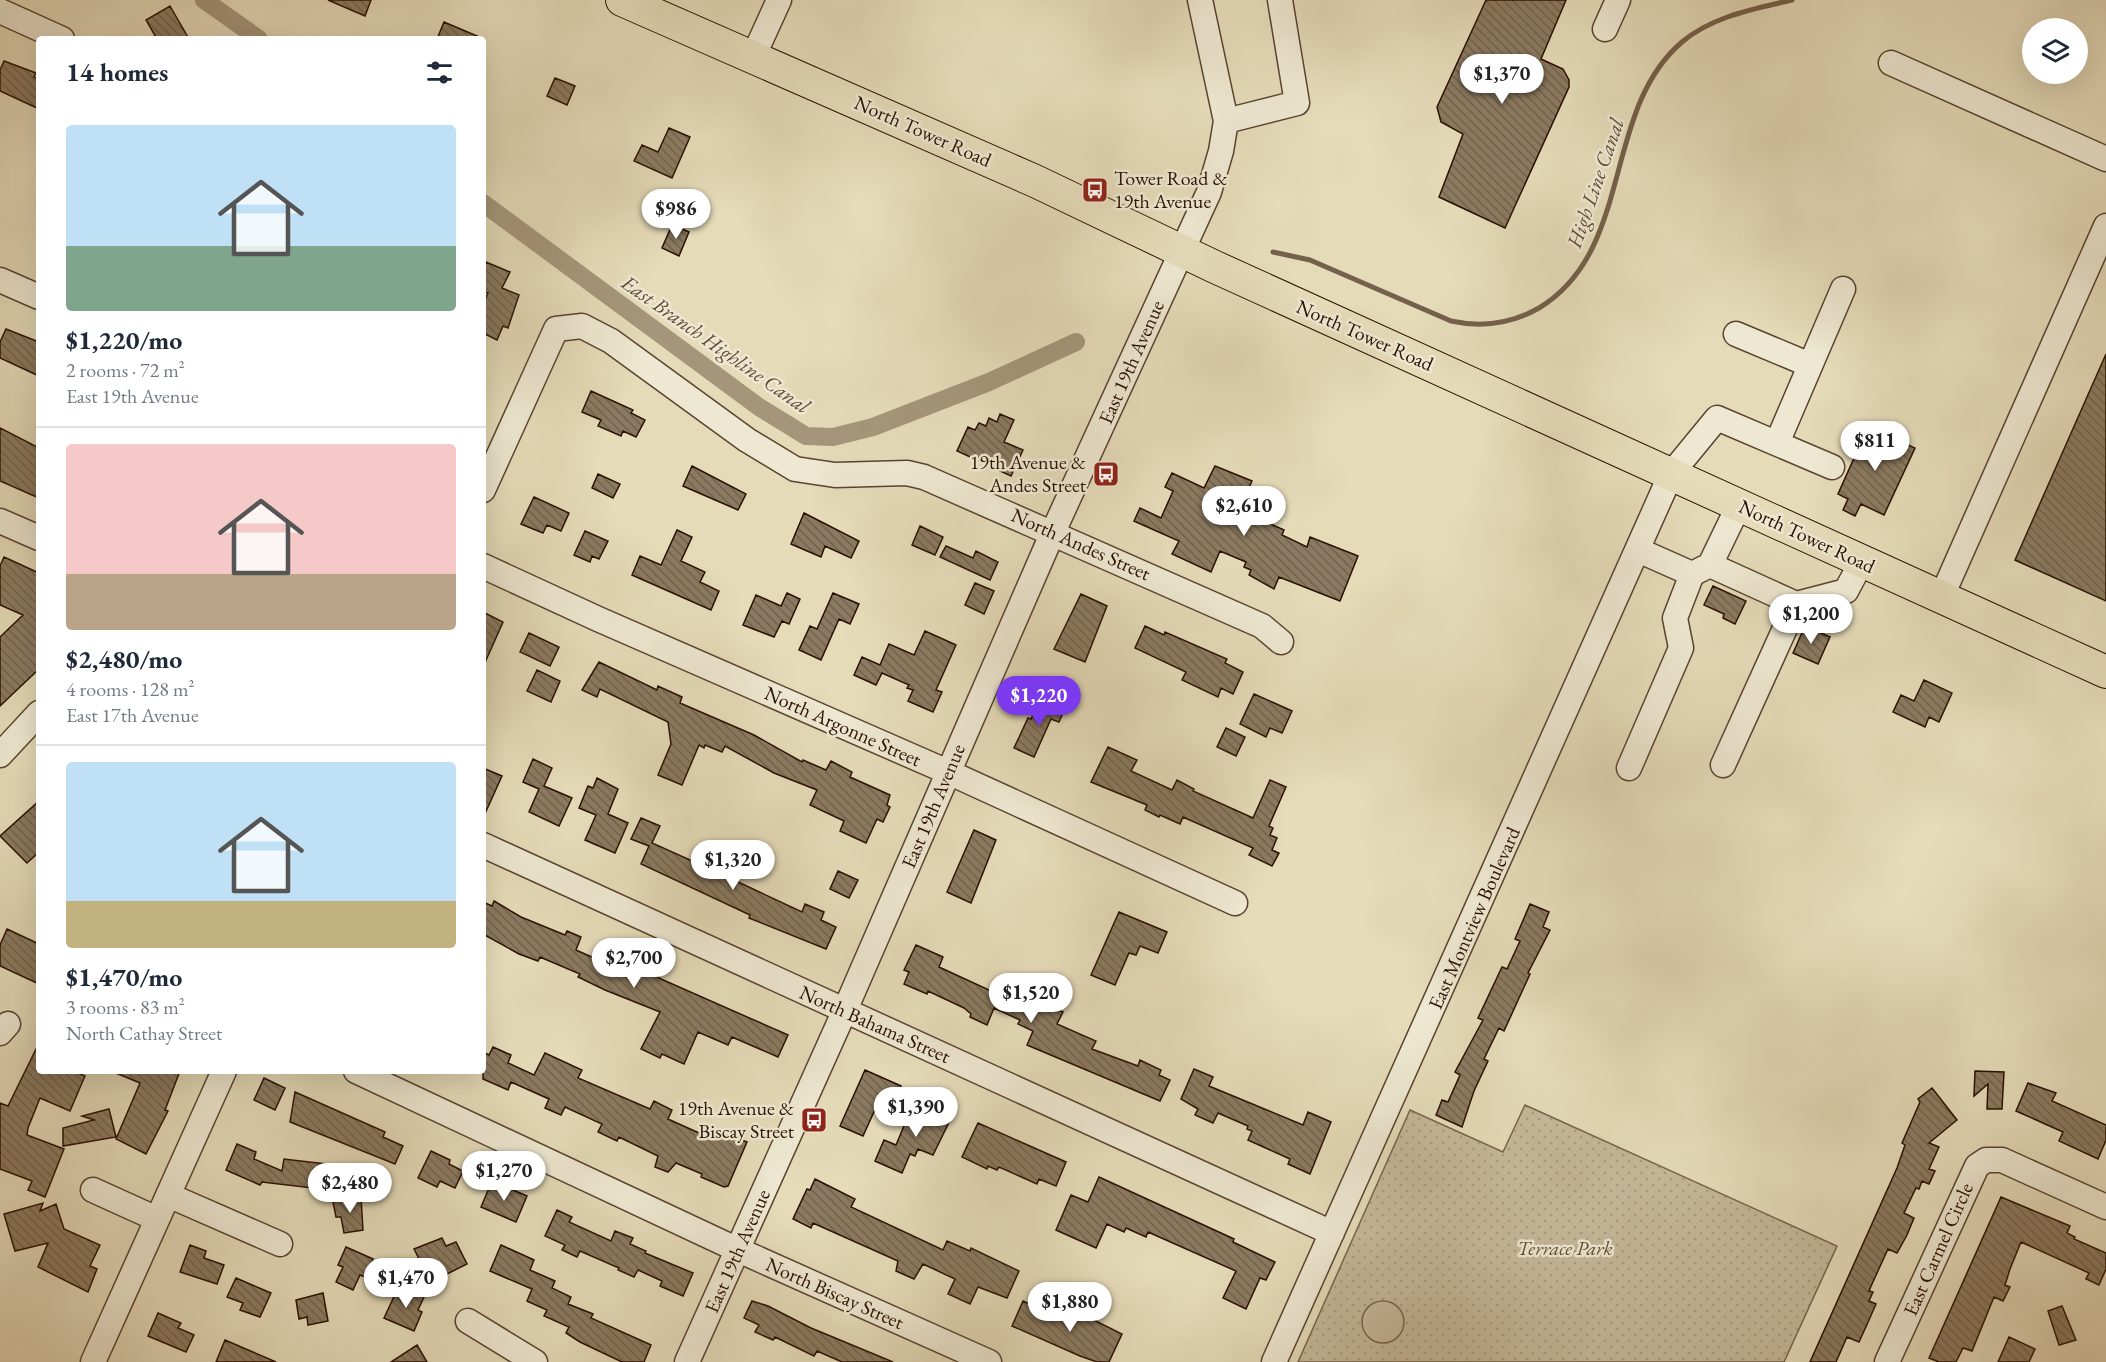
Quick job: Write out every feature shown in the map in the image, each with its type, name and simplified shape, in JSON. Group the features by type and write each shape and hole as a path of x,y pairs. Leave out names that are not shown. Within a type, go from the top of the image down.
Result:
{"main road":[{"name":"North Tower Road","path":"622,0 754,56 1035,182 1181,251 2106,672"}],"street":[{"path":"754,56 778,0"},
{"path":"1200,0 1226,122 1297,103 1280,0"},
{"path":"1605,29 1618,0"},
{"path":"0,11 55,36"},
{"path":"1891,63 2106,159"},
{"name":"East 19th Avenue","path":"687,1362 845,1010 1053,532 1209,192 1221,151 1226,122"},
{"path":"1941,598 2106,226"},
{"path":"0,280 36,296"},
{"path":"1832,467 1777,443 1843,289"},
{"name":"North Andes Street","path":"486,483 556,329 582,326 611,340 747,440 795,469 835,475 907,473 924,477 1262,626 1281,642"},
{"path":"1736,334 1810,365"},
{"name":"East Montview Boulevard","path":"1274,1362 1671,474 1717,418 1777,443"},
{"path":"1629,768 1681,648 1675,618 1739,504"},
{"path":"0,521 36,537"},
{"path":"1638,550 1701,569 1796,604 1846,591 1862,561"},
{"name":"North Argonne Street","path":"486,567 948,772 1234,903"},
{"path":"1723,765 1796,604"},
{"path":"0,754 36,716"},
{"name":"North Bahama Street","path":"486,846 1332,1233"},
{"path":"95,1361 223,1074"},
{"name":"North Biscay Street","path":"362,1074 736,1249 989,1362"},
{"name":"East Carmel Circle","path":"1887,1362 1977,1167 1992,1159 2002,1160 2106,1207"},
{"path":"93,1190 157,1219"},
{"path":"168,1195 280,1244"},
{"path":"468,1321 535,1362"}],"green space":[{"name":"Terrace Park","path":"1525,1105 1837,1246 1784,1362 1298,1362 1410,1110 1503,1152"},
{"path":"1383,1301 1398,1307 1404,1322 1398,1337 1383,1343 1368,1337 1362,1322 1368,1307"}],"building":[{"path":"328,0 371,0 365,16"},
{"path":"1486,0 1566,0 1541,59 1563,69 1569,80 1569,87 1505,228 1439,197 1463,134 1441,122 1437,107"},
{"path":"170,6 187,36 155,36 146,20"},
{"path":"444,22 477,36 438,36"},
{"path":"4,61 36,73 34,77 36,78 36,108 0,91 0,70"},
{"path":"555,78 575,86 567,105 547,96"},
{"path":"669,128 690,137 672,178 634,161 642,145 658,152"},
{"path":"672,225 689,232 679,256 662,248"},
{"path":"486,262 510,272 502,288 519,295 508,328 503,326 497,340 486,334 488,293 486,292"},
{"path":"6,329 36,341 36,375 0,358 0,342"},
{"path":"2106,354 2106,601 2015,560"},
{"path":"591,391 633,410 631,413 645,420 636,437 623,431 621,436 598,426 601,420 582,412"},
{"path":"1000,414 1014,420 1004,442 1023,450 1011,476 957,451 968,427 975,430 979,423 986,426 989,418 997,422"},
{"path":"1868,427 1915,448 1884,515 1861,504 1855,516 1843,510 1848,499 1838,494"},
{"path":"0,428 36,446 36,497 0,481"},
{"path":"692,466 746,494 738,510 683,486"},
{"path":"1215,466 1252,481 1239,510 1284,530 1282,535 1307,547 1310,537 1358,556 1340,601 1279,577 1274,589 1249,575 1251,570 1244,567 1246,562 1220,551 1211,572 1172,554 1179,541 1134,521 1140,508 1161,518 1173,491 1165,487 1172,473 1204,488"},
{"path":"598,474 620,484 613,498 592,488"},
{"path":"534,497 569,513 561,531 547,525 543,533 521,524"},
{"path":"804,513 859,541 851,558 825,546 821,557 791,544"},
{"path":"920,526 943,537 935,555 912,545"},
{"path":"677,530 692,537 681,561 705,572 700,582 719,591 711,610 632,575 640,556 661,565"},
{"path":"585,531 608,541 599,559 592,556 590,562 574,555"},
{"path":"946,546 973,558 976,551 998,562 990,580 940,557"},
{"path":"4,557 36,572 36,672 0,706 0,637 23,615 0,605 0,566"},
{"path":"975,583 994,591 984,614 965,605"},
{"path":"1713,586 1746,601 1735,624 1723,618 1724,614 1704,605"},
{"path":"787,593 800,599 789,624 782,621 774,637 743,625 756,595 781,606"},
{"path":"833,593 859,604 850,624 839,619 821,660 799,650 810,626 817,629"},
{"path":"1081,594 1107,606 1085,662 1054,649"},
{"path":"486,614 503,622 486,660"},
{"path":"1145,626 1164,635 1165,632 1227,659 1225,663 1243,672 1233,694 1221,688 1218,697 1182,680 1186,672 1135,648"},
{"path":"1805,626 1830,637 1818,664 1793,653"},
{"path":"925,631 956,645 936,690 942,692 933,712 908,701 913,690 907,688 909,685 882,673 876,685 854,675 862,657 880,665 889,644 914,655"},
{"path":"529,633 559,647 550,666 520,652"},
{"path":"599,662 657,690 658,686 682,697 680,703 754,735 802,762 803,760 826,770 831,761 852,772 850,777 890,795 887,805 890,807 883,822 877,819 866,843 840,831 844,821 810,805 817,790 774,773 725,746 722,752 699,745 682,785 658,775 671,744 668,722 600,689 597,697 582,690"},
{"path":"537,670 560,681 551,702 527,691"},
{"path":"1924,680 1952,693 1939,722 1929,717 1925,727 1893,712 1901,695 1914,701"},
{"path":"1254,694 1292,711 1282,733 1270,728 1266,737 1240,724"},
{"path":"1048,698 1066,706 1059,722 1051,719 1034,757 1014,748 1028,718 1031,719 1035,710 1042,713"},
{"path":"1226,728 1245,737 1236,756 1217,747"},
{"path":"1108,747 1137,760 1131,771 1172,790 1177,780 1194,789 1193,791 1253,818 1270,780 1286,787 1269,826 1273,828 1270,835 1277,838 1272,850 1279,853 1272,866 1249,855 1253,848 1183,817 1180,824 1160,815 1159,817 1145,810 1147,805 1091,782"},
{"path":"533,759 552,768 544,786 572,798 559,826 529,812 539,789 523,782"},
{"path":"486,769 502,776 486,811"},
{"path":"597,778 618,789 608,814 628,823 615,853 585,840 596,815 579,808 588,786 593,788"},
{"path":"36,804 36,855 27,863 0,836"},
{"path":"641,818 660,826 652,843 701,865 704,859 721,867 719,873 802,912 805,904 824,912 821,920 836,927 826,949 749,918 750,915 641,864 649,846 631,839"},
{"path":"974,830 996,840 971,903 947,892"},
{"path":"838,871 858,880 849,898 830,889"},
{"path":"494,901 521,917 565,935 567,931 581,937 576,950 605,963 609,954 613,954 661,979 788,1035 778,1057 732,1037 728,1045 698,1032 684,1064 662,1054 660,1058 641,1049 660,1012 605,990 578,977 580,974 540,957 538,961 519,954 486,936 486,903 492,906"},
{"path":"1530,904 1549,912 1543,927 1550,930 1528,973 1530,974 1504,1031 1499,1028 1484,1059 1488,1061 1474,1091 1462,1127 1436,1115 1442,1100 1448,1102 1460,1075 1455,1072 1483,1020 1478,1018 1502,967 1507,969 1520,941 1515,939"},
{"path":"1119,912 1167,932 1158,953 1140,946 1136,955 1129,953 1115,985 1091,975"},
{"path":"7,929 36,943 36,983 0,966 0,945"},
{"path":"916,945 943,957 939,967 991,991 992,988 1027,1003 1029,998 1038,1001 1041,995 1056,1001 1053,1008 1063,1012 1057,1024 1096,1041 1092,1049 1138,1066 1140,1060 1161,1070 1159,1075 1170,1080 1160,1101 1027,1045 1033,1031 1018,1024 1020,1020 994,1008 987,1025 970,1017 971,1014 964,1008 928,991 927,994 904,984 909,972 904,970"},
{"path":"493,1047 511,1055 508,1063 534,1075 545,1053 582,1070 578,1078 650,1109 654,1101 672,1110 668,1119 699,1133 708,1135 711,1129 747,1142 728,1186 724,1187 701,1177 702,1174 676,1163 668,1172 655,1167 658,1156 619,1137 617,1141 598,1132 602,1124 565,1107 561,1115 545,1108 549,1099 511,1082 508,1090 483,1079 483,1074 486,1074 486,1054 489,1055"},
{"path":"36,1049 36,1074 80,1074 85,1076 70,1111 40,1098 28,1128 27,1135 64,1149 45,1197 28,1190 32,1181 0,1169 0,1103 8,1106"},
{"path":"1194,1069 1213,1077 1209,1086 1303,1125 1308,1112 1331,1122 1310,1174 1288,1164 1290,1159 1248,1140 1252,1131 1247,1129 1248,1126 1218,1113 1213,1123 1195,1115 1198,1109 1181,1099"},
{"path":"865,1070 901,1086 891,1109 878,1103 863,1136 840,1126"},
{"path":"1975,1071 2004,1072 2002,1109 1987,1109 1988,1084 1974,1096"},
{"path":"118,1074 179,1074 165,1110 168,1111 146,1154 116,1139 140,1083"},
{"path":"264,1078 285,1088 275,1110 254,1100"},
{"path":"2028,1083 2056,1093 2052,1101 2106,1125 2106,1140 2098,1159 2059,1141 2063,1132 2016,1111"},
{"path":"1932,1088 1957,1120 1929,1143 1939,1147 1929,1169 1935,1171 1929,1184 1922,1181 1919,1189 1916,1188 1904,1213 1914,1218 1907,1235 1897,1253 1888,1249 1872,1284 1869,1291 1873,1292 1869,1301 1876,1304 1859,1342 1847,1337 1836,1362 1810,1362 1897,1168 1905,1145 1902,1143 1920,1102 1918,1099"},
{"path":"295,1092 385,1132 383,1137 403,1146 395,1164 290,1122"},
{"path":"934,1103 954,1112 933,1155 918,1149 915,1156 910,1154 902,1173 875,1161 884,1140 896,1145 909,1114 926,1121"},
{"path":"109,1109 116,1137 63,1146 63,1128 94,1120 82,1116"},
{"path":"978,1123 1066,1162 1056,1186 1039,1179 1037,1184 999,1167 997,1170 988,1166 987,1169 962,1157"},
{"path":"237,1144 256,1152 254,1159 282,1171 284,1159 326,1164 321,1189 262,1182 260,1185 226,1170"},
{"path":"431,1151 450,1160 449,1164 463,1171 455,1188 440,1181 437,1187 418,1178"},
{"path":"1099,1177 1234,1239 1233,1242 1275,1262 1266,1280 1260,1278 1246,1309 1223,1298 1236,1271 1148,1232 1146,1237 1126,1228 1124,1232 1107,1224 1096,1248 1056,1230 1071,1195 1088,1202"},
{"path":"815,1179 855,1199 851,1207 943,1250 947,1241 970,1251 971,1248 1019,1271 1007,1298 978,1287 970,1304 948,1294 955,1279 923,1264 914,1279 896,1271 898,1261 813,1223 811,1228 793,1219 807,1189 810,1190"},
{"path":"492,1181 527,1196 516,1222 481,1207"},
{"path":"361,1197 363,1230 344,1233 341,1217 336,1217 333,1202"},
{"path":"2001,1197 2070,1226 2067,1233 2075,1237 2074,1239 2106,1253 2106,1269 2099,1285 2086,1279 2089,1273 2021,1242 2005,1285 2010,1287 2003,1301 1994,1297 1972,1351 1963,1348 1956,1362 1939,1362 1929,1358"},
{"path":"43,1203 40,1211 56,1204 64,1229 100,1245 90,1266 97,1269 88,1292 38,1267 48,1243 15,1251 4,1214"},
{"path":"557,1210 572,1217 569,1222 611,1241 615,1231 633,1238 630,1244 646,1251 645,1253 693,1273 683,1296 660,1286 662,1281 638,1270 634,1277 580,1251 577,1257 562,1250 565,1245 545,1236"},
{"path":"442,1238 446,1246 456,1242 467,1264 437,1279 428,1262 422,1265 414,1249"},
{"path":"190,1245 206,1251 204,1258 224,1265 217,1284 180,1272"},
{"path":"501,1245 534,1260 530,1270 555,1281 552,1288 571,1297 568,1304 593,1314 591,1318 651,1345 644,1362 622,1362 580,1342 566,1333 569,1327 544,1316 547,1310 527,1301 532,1289 490,1271"},
{"path":"346,1247 373,1259 365,1277 360,1275 353,1290 336,1282 343,1267 338,1265"},
{"path":"236,1278 271,1293 260,1317 240,1310 243,1303 227,1297"},
{"path":"405,1287 425,1295 418,1310 422,1312 414,1331 384,1318 397,1290 403,1293"},
{"path":"323,1293 328,1321 308,1325 307,1317 299,1319 296,1300"},
{"path":"752,1301 893,1362 842,1362 817,1351 814,1356 775,1337 773,1340 755,1332 759,1325 744,1318"},
{"path":"1023,1301 1071,1323 1074,1315 1080,1313 1122,1334 1109,1362 1097,1362 1080,1356 1012,1326"},
{"path":"2062,1306 2076,1340 2059,1345 2048,1311"},
{"path":"158,1313 181,1323 178,1328 194,1335 186,1352 148,1336"},
{"path":"2009,1337 2035,1349 2029,1362 1998,1362"},
{"path":"225,1340 276,1362 216,1362"},
{"path":"417,1345 427,1362 391,1362"}],"waterway":[{"name":"East Branch Highline Canal","path":"204,0 255,36"},
{"name":"High Line Canal","path":"1273,252 1310,260 1451,321 1474,324 1496,323 1518,318 1539,308 1569,283 1590,252 1605,217 1626,141 1639,105 1657,71 1682,42 1707,26 1734,15 1792,0"},
{"name":"East Branch Highline Canal","path":"486,205 759,407 806,436 833,437 873,427 989,382 1076,342"}],"place":[{"name":"Tower Road & 19th Avenue","path":"1095,190"},
{"name":"19th Avenue & Andes Street","path":"1106,474"},
{"name":"19th Avenue & Biscay Street","path":"814,1120"}]}
